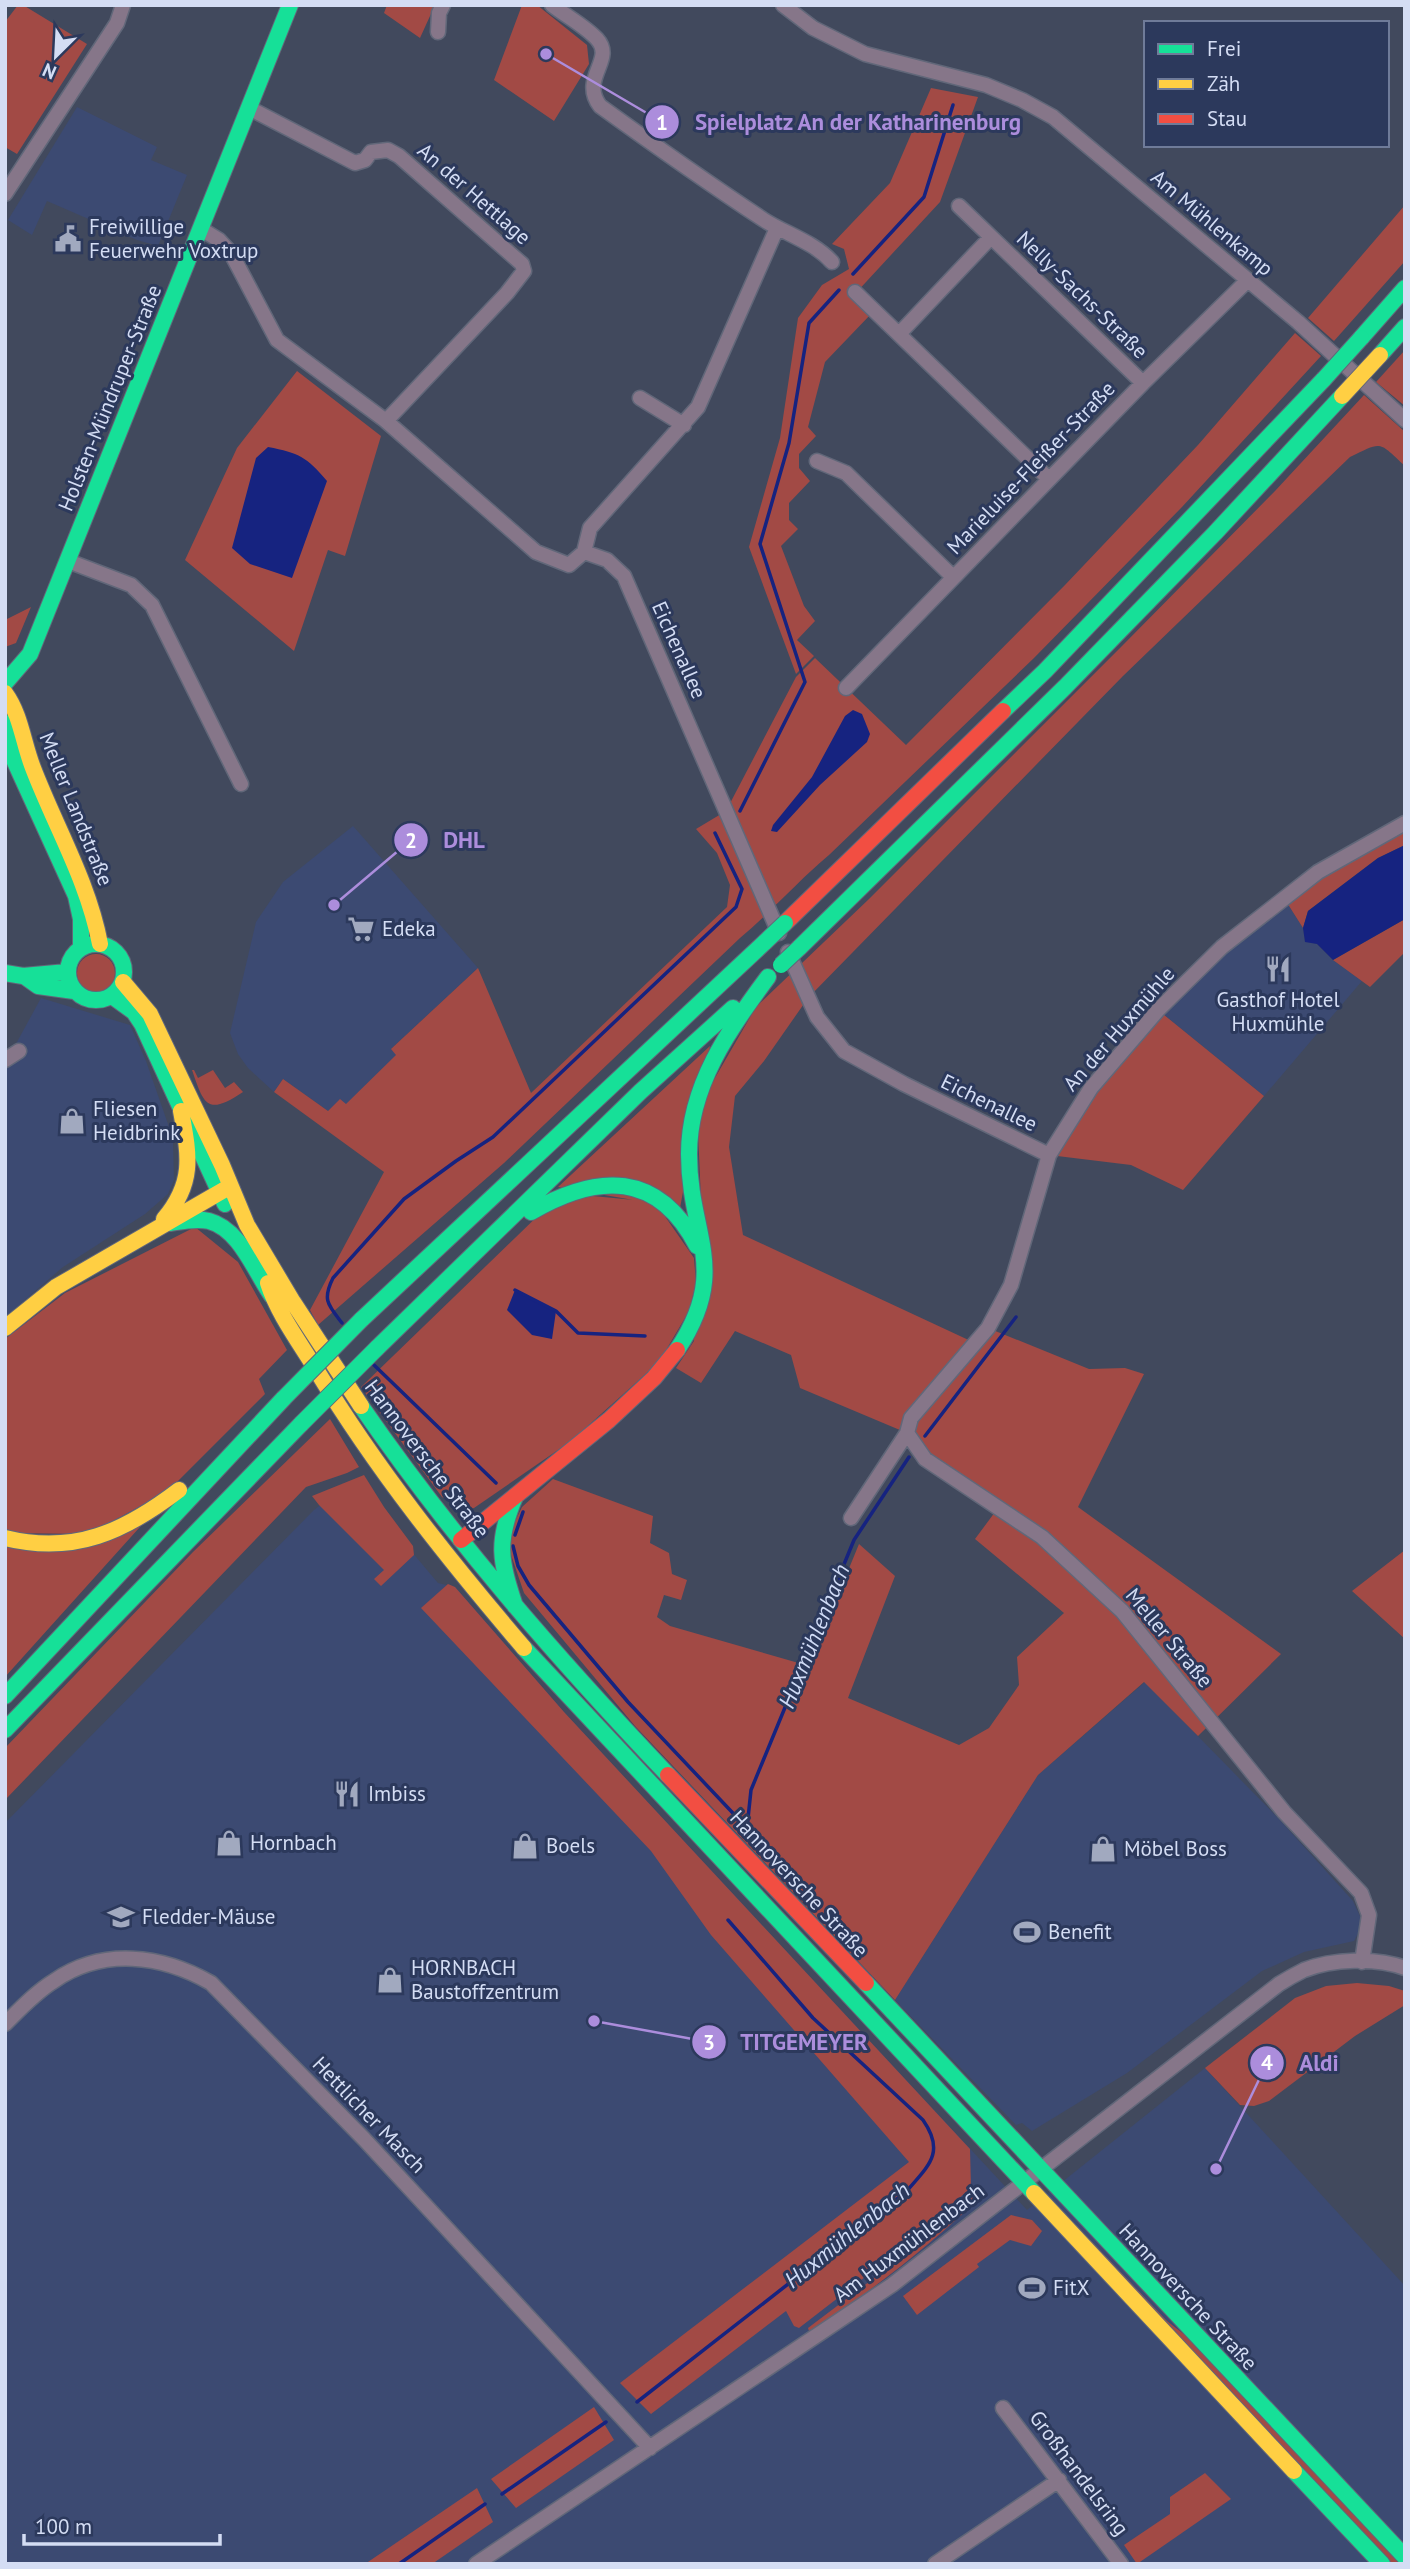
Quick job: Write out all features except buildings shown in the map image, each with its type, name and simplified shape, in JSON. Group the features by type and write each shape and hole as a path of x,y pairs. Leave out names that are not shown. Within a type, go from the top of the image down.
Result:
{"main road":[{"name":"Holsten-Mündruper-Straße","path":"5,683 30,654 290,5"},
{"path":"5,1696 284,1398 361,1320 765,942 1045,671 1324,379 1405,288"},
{"path":"5,1730 377,1348 640,1093 799,948 1065,687 1214,533 1405,327"},
{"name":"Meller Landstraße","path":"5,693 15,704 27,753 89,891 100,944"},
{"name":"Meller Landstraße","path":"5,723 10,759 76,896 81,919 81,948"},
{"path":"23,976 38,986 74,991 88,1000 104,1000 123,982 123,965 120,958 108,947 100,944 81,948 74,954 67,972 74,991"},
{"path":"5,973 23,976 67,972"},
{"path":"444,1553 621,1409 666,1363 683,1340 698,1312 705,1284 704,1240 691,1185 688,1144 694,1107 708,1069 724,1039 768,977"},
{"path":"123,982 143,1004 162,1037 222,1165 223,1190"},
{"path":"111,996 134,1012 142,1024 181,1111 223,1190"},
{"path":"155,1228 177,1206 188,1181 188,1148 181,1111"},
{"path":"488,1240 548,1201 574,1189 595,1184 621,1184 662,1201 682,1219 706,1262"},
{"path":"5,1328 56,1287 223,1190"},
{"name":"Hannoversche Straße","path":"223,1190 272,1296 335,1402 444,1553 561,1689 1382,2564"},
{"name":"Hannoversche Straße","path":"223,1190 348,1390 461,1540 515,1606 615,1719 1405,2557"},
{"path":"155,1228 192,1219 218,1223 230,1231 272,1296"},
{"path":"5,1538 50,1545 92,1540 130,1525 157,1508 252,1433"},
{"path":"515,1606 503,1569 500,1545 503,1522 516,1496"}],"street":[{"path":"5,194 117,23 123,5"},
{"path":"438,32 439,13 443,5"},
{"path":"552,5 598,40 603,50 602,61 592,84 592,96 600,106 696,175 777,228 821,250 832,262"},
{"name":"Am Mühlenkamp","path":"783,5 813,28 865,54 986,85 1053,117 1298,322 1405,420"},
{"name":"An der Hettlage","path":"249,107 355,163 365,160 371,152 388,150 522,264 524,271 507,293 386,421"},
{"name":"Nelly-Sachs-Straße","path":"959,206 1143,383"},
{"path":"201,229 219,240 231,253 277,340 386,421 536,552 569,565 584,552 590,528 698,407 777,228"},
{"name":"Nelly-Sachs-Straße","path":"898,334 991,237"},
{"name":"Marieluise-Fleißer-Straße","path":"846,688 1143,383 1248,280"},
{"path":"855,292 1049,479"},
{"path":"640,398 684,425"},
{"path":"817,461 846,473 953,577"},
{"name":"Eichenallee","path":"584,552 607,560 624,576 817,1017 844,1051 904,1084 1049,1155"},
{"path":"68,561 131,585 152,605 241,784"},
{"name":"An der Huxmühle","path":"852,1518 907,1433 911,1418 988,1328 1011,1285 1049,1155 1091,1088 1158,1010 1222,947 1318,872 1405,823"},
{"path":"5,1060 19,1051"},
{"name":"Meller Straße","path":"907,1433 925,1459 1042,1537 1122,1611 1284,1812 1361,1893 1367,1905 1368,1928 1362,1962"},
{"name":"Hettlicher Masch","path":"5,2024 54,1980 83,1966 109,1959 157,1961 195,1974 211,1983 364,2139 650,2448"},
{"name":"Am Huxmühlenbach","path":"476,2564 892,2285 1279,1984 1305,1970 1330,1964 1362,1962 1405,1968"},
{"name":"Großhandelsring","path":"1003,2407 1121,2564"},
{"path":"935,2564 1059,2480"}],"shaded area":[{"path":"18,5 23,5 87,44 17,154 5,147 5,22"},
{"path":"387,5 435,5 420,38 384,13"},
{"path":"522,5 537,5 587,45 589,64 554,121 494,80"},
{"path":"931,88 978,97 940,202 854,295 871,314 825,362 808,427 816,436 799,454 799,468 810,481 789,503 789,520 798,529 781,546 804,606 815,621 797,640 814,656 796,674 749,547 780,438 798,318 822,285 849,269 844,249 832,244 890,183"},
{"path":"77,107 157,147 151,160 187,175 158,246 137,240 47,201 32,235 8,220"},
{"path":"1405,205 1405,261 1334,341 1308,318"},
{"path":"1295,333 1321,356 1182,507 1034,658 504,1163 318,1325 310,1310 384,1172 274,1092 283,1079 328,1111 340,1099 346,1104 396,1055 391,1049 478,968 531,1093 727,907 730,885 717,853 696,829 726,811 796,677 815,658 906,745 1065,585 1198,445"},
{"path":"1405,350 1405,406 1376,382"},
{"path":"297,371 381,436 345,556 328,550 294,651 185,560 237,448"},
{"path":"1364,395 1405,432 1405,466 1380,446 1350,457 1123,676 808,998 764,1061 735,1096 729,1147 743,1235 975,1343 988,1328 1089,1369 1125,1368 1144,1374 1078,1507 1281,1654 1198,1736 1144,1682 1038,1775 895,2000 635,1726 524,1593 506,1540 522,1507 553,1479 653,1516 650,1543 669,1553 672,1574 687,1580 681,1600 664,1595 657,1617 670,1626 809,1666 859,1544 895,1576 848,1698 959,1745 989,1728 1019,1685 1017,1657 1064,1613 975,1539 998,1508 925,1459 907,1433 800,1388 791,1355 735,1331 701,1383 676,1368 694,1341 701,1200 697,1109 756,1007 869,899 1121,647 1275,491"},
{"path":"268,447 302,457 327,481 292,578 250,564 232,548 256,458"},
{"path":"31,607 16,643 5,647 5,620"},
{"path":"853,710 862,714 870,734 867,742 820,785 777,832 771,831 812,777 845,716"},
{"path":"1405,823 1405,845 1378,858 1308,911 1303,928 1284,898"},
{"path":"353,826 478,968 391,1049 397,1055 346,1105 328,1111 283,1079 274,1092 248,1068 238,1054 230,1033 256,922 283,882"},
{"path":"1405,845 1405,919 1333,960 1317,944 1305,942 1303,928 1308,911 1378,858"},
{"path":"1284,898 1303,928 1305,941 1317,944 1333,960 1362,981 1264,1096 1158,1010"},
{"path":"1405,919 1405,952 1370,987 1333,960"},
{"path":"96,954 109,960 115,973 109,986 96,992 83,986 77,973 83,960"},
{"path":"41,998 130,1025 168,1124 173,1142 174,1180 168,1194 145,1214 63,1267 5,1317 5,1064"},
{"path":"1158,1010 1264,1096 1183,1190 1131,1165 1049,1155"},
{"path":"710,1046 680,1208 558,1187"},
{"path":"192,1070 198,1078 213,1070 225,1088 234,1082 243,1092 222,1104 209,1103 200,1092"},
{"path":"572,1194 655,1202 694,1258 696,1283 689,1311 659,1362 571,1441 474,1508 465,1510 442,1497 361,1387 548,1206"},
{"path":"195,1227 238,1262 287,1350 259,1379 265,1394 168,1491 89,1534 5,1533 5,1339 65,1293"},
{"path":"515,1290 556,1311 552,1339 532,1335 507,1310"},
{"path":"330,1419 359,1467 306,1487 5,1800 5,1748 193,1552"},
{"path":"364,1475 413,1546 414,1555 381,1586 374,1579 384,1570 312,1496"},
{"path":"352,1481 438,1583 455,1587 564,1712 1027,2210 1205,2068 1405,2286 1405,2564 5,2564 5,1823 314,1510"},
{"path":"157,1508 5,1677 5,1538 50,1545"},
{"path":"1405,1550 1405,1639 1352,1591"},
{"path":"448,1584 455,1587 564,1712 970,2149 971,2188 887,2260 799,2328 794,2326 786,2311 651,2414 620,2383 909,2162 711,1935 651,1851 421,1608"},
{"path":"1145,1682 1279,1819 1353,1901 1360,1916 1360,1930 1354,1941 1304,1952 1262,1971 1127,2073 1032,2131 1022,2123 1016,2125 895,2000 1038,1775"},
{"path":"1357,1983 1389,1986 1405,1991 1405,2005 1355,2036 1269,2101 1254,2106 1240,2105 1205,2068 1295,1998 1326,1986"},
{"path":"980,2191 983,2195 921,2250 878,2284 809,2331 808,2328 890,2266"},
{"path":"1060,2208 1167,2321 1199,2346 1404,2564 1390,2564"},
{"path":"1011,2215 1032,2220 1042,2231 1031,2246 1010,2240 917,2315 903,2296"},
{"path":"594,2407 614,2440 516,2508 491,2479"},
{"path":"1205,2473 1231,2499 1137,2564 1124,2545 1170,2514 1170,2497"},
{"path":"477,2488 493,2522 432,2564 365,2564"}],"waterway":[{"path":"853,274 924,197 953,105"},
{"path":"740,811 805,682 760,544 789,443 809,323 839,290"},
{"path":"342,1323 328,1302 333,1278 404,1199 493,1137 736,907 742,889 715,833"},
{"path":"515,1290 556,1311 578,1333 645,1336"},
{"name":"Huxmühlenbach","path":"925,1436 1016,1317"},
{"path":"374,1365 496,1483"},
{"name":"Huxmühlenbach","path":"747,1828 751,1790 854,1540 909,1457"},
{"path":"515,1535 523,1512"},
{"path":"513,1546 518,1566 529,1585 628,1702 747,1828"},
{"name":"Huxmühlenbach","path":"637,2402 906,2192 927,2166 934,2150 930,2132 923,2120 813,2018 728,1920"},
{"name":"Huxmühlenbach","path":"502,2494 606,2422"},
{"name":"Huxmühlenbach","path":"399,2564 485,2504"}],"traffic: fast":[{"path":"5,683 30,654 290,5"},
{"path":"1361,338 1405,288"},
{"path":"1380,355 1405,327"},
{"path":"1324,379 1361,338"},
{"path":"1003,711 1045,671 1324,379"},
{"path":"799,948 1065,687 1215,533 1342,396"},
{"path":"5,723 14,760 76,896 81,919 81,948"},
{"path":"765,942 785,923"},
{"path":"361,1320 765,942"},
{"path":"90,944 102,944 116,952 124,966 124,972 122,983 116,992 102,1000 90,1000 73,988 68,978 68,966 80,949 90,944"},
{"path":"781,965 799,948"},
{"path":"5,973 23,976 67,972"},
{"path":"24,976 38,986 74,991"},
{"path":"677,1350 693,1322 702,1297 705,1274 689,1154 696,1105 726,1038 768,977"},
{"path":"112,996 134,1012 142,1024 225,1204"},
{"path":"377,1348 640,1092 733,1008"},
{"path":"531,1212 580,1190 624,1186 645,1192 664,1204 681,1221 697,1246"},
{"path":"170,1223 209,1221 230,1233 246,1252 272,1296"},
{"path":"284,1398 361,1320"},
{"path":"301,1424 377,1348"},
{"path":"5,1696 284,1398"},
{"path":"361,1406 432,1503 507,1596 586,1687 668,1775"},
{"path":"5,1730 301,1424"},
{"path":"515,1497 505,1527 502,1551 515,1606"},
{"path":"524,1648 1034,2193"},
{"path":"866,1983 1405,2557"},
{"path":"1294,2471 1382,2564"}],"traffic: slow":[{"path":"1342,396 1380,355"},
{"path":"5,693 15,710 33,768 80,876 100,944"},
{"path":"123,982 150,1014 222,1165 247,1225 293,1302 361,1406"},
{"path":"164,1219 181,1193 187,1168 181,1111"},
{"path":"5,1328 56,1287 229,1187"},
{"path":"268,1283 290,1328 364,1444 441,1548 524,1648"},
{"path":"5,1538 54,1544 97,1536 138,1518 179,1490"},
{"path":"1034,2193 1294,2471"}],"traffic: jam":[{"path":"785,923 1003,711"},
{"path":"461,1540 609,1420 654,1378 677,1350"},
{"path":"668,1775 866,1983"}],"place":[{"name":"Spielplatz An der Katharinenburg","path":"546,54"},
{"name":"Freiwillige Feuerwehr Voxtrup","path":"68,239"},
{"name":"DHL","path":"334,905"},
{"name":"Edeka","path":"361,929"},
{"name":"Gasthof Hotel Huxmühle","path":"1278,969"},
{"name":"Fliesen Heidbrink","path":"72,1121"},
{"name":"Imbiss","path":"347,1794"},
{"name":"Hornbach","path":"229,1843"},
{"name":"Boels","path":"525,1846"},
{"name":"Möbel Boss","path":"1103,1849"},
{"name":"Fledder-Mäuse","path":"121,1917"},
{"name":"Benefit","path":"1027,1932"},
{"name":"HORNBACH Baustoffzentrum","path":"390,1980"},
{"name":"TITGEMEYER","path":"594,2021"},
{"name":"Aldi","path":"1216,2169"},
{"name":"FitX","path":"1032,2288"}]}
